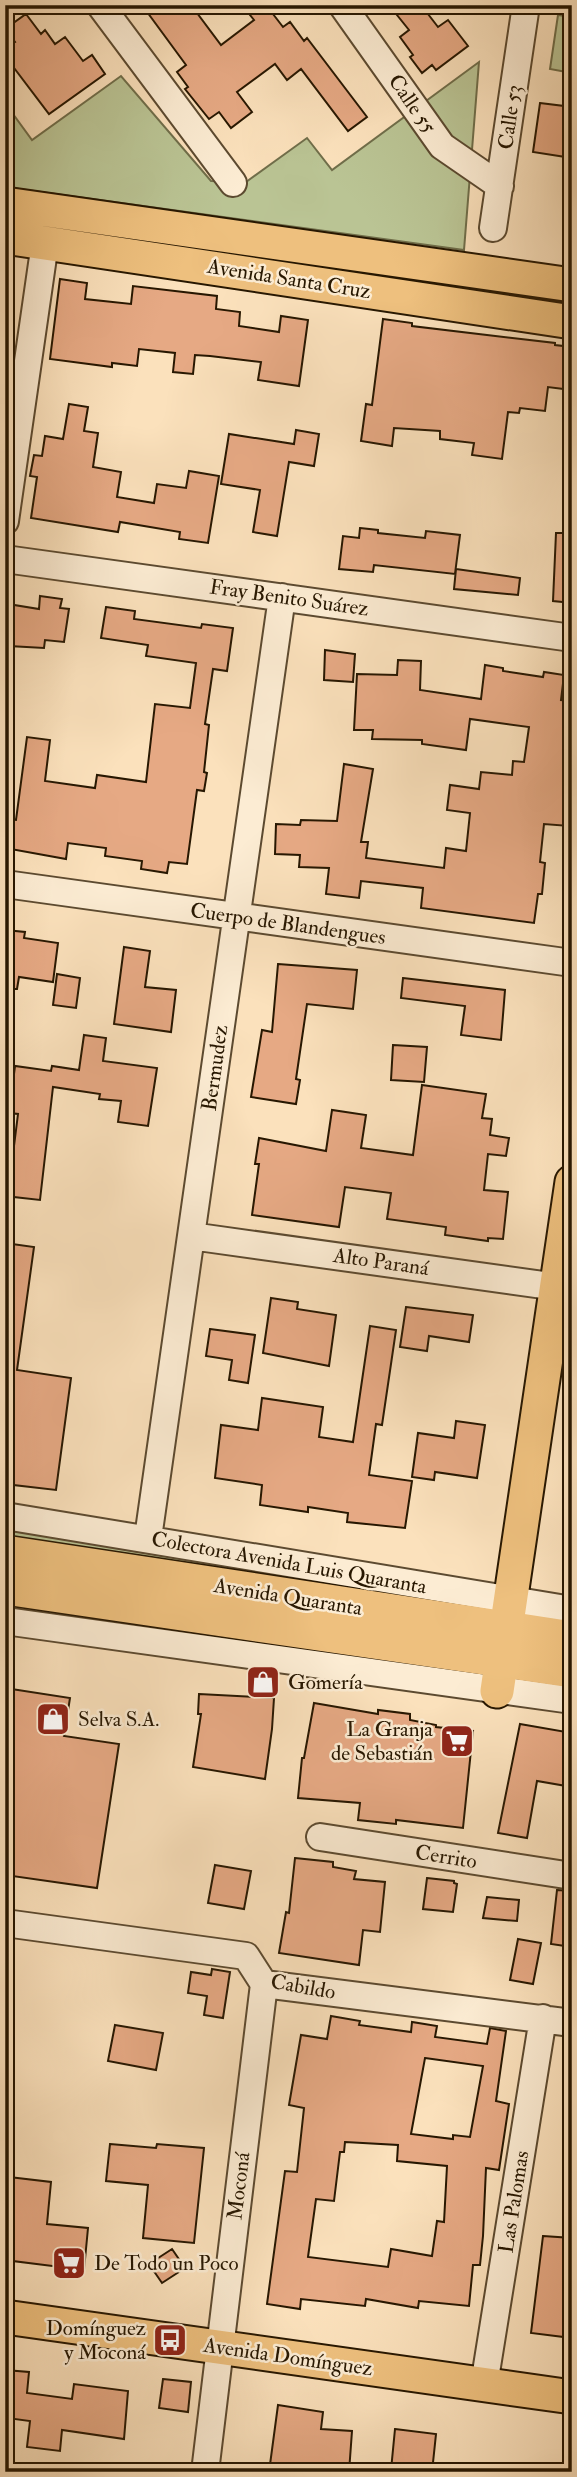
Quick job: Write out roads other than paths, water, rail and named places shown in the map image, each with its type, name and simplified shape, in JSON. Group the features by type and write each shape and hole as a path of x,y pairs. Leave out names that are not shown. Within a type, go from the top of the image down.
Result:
{"highway":[{"name":"Avenida Quaranta","path":"5,1554 504,1645 572,1669"},
{"name":"Avenida Quaranta","path":"5,1586 504,1645 572,1640"}],"main road":[{"name":"Avenida Santa Cruz","path":"5,204 572,285"},
{"name":"Avenida Santa Cruz","path":"5,237 572,322"},
{"path":"504,1645 564,1288 572,1182"},
{"name":"Avenida Domínguez","path":"5,2317 572,2397"}],"street":[{"path":"100,5 233,183"},
{"name":"Calle 55","path":"342,5 442,146 500,186"},
{"name":"Calle 53","path":"494,228 526,5"},
{"path":"5,521 45,243"},
{"name":"Fray Benito Suárez","path":"5,559 572,638"},
{"name":"Bermudez","path":"148,1538 282,597"},
{"name":"Cuerpo de Blandengues","path":"5,884 572,963"},
{"name":"Alto Paraná","path":"191,1236 564,1288"},
{"name":"Colectora Avenida Luis Quaranta","path":"5,1516 148,1538 504,1645 572,1700"},
{"name":"Colectora Avenida Luis Quaranta","path":"5,1621 504,1645 572,1610"},
{"name":"Cerrito","path":"320,1837 572,1877"},
{"name":"Cabildo","path":"5,1923 246,1956 264,1984 572,2023"},
{"name":"Moconá","path":"205,2472 264,1984"},
{"name":"Las Palomas","path":"484,2385 543,2018"}],"place":[{"name":"Gomería","path":"263,1682"},
{"name":"Selva S.A.","path":"53,1719"},
{"name":"La Granja de Sebastián","path":"457,1741"},
{"name":"De Todo un Poco","path":"69,2263"},
{"name":"Domínguez y Moconá","path":"170,2340"}]}
